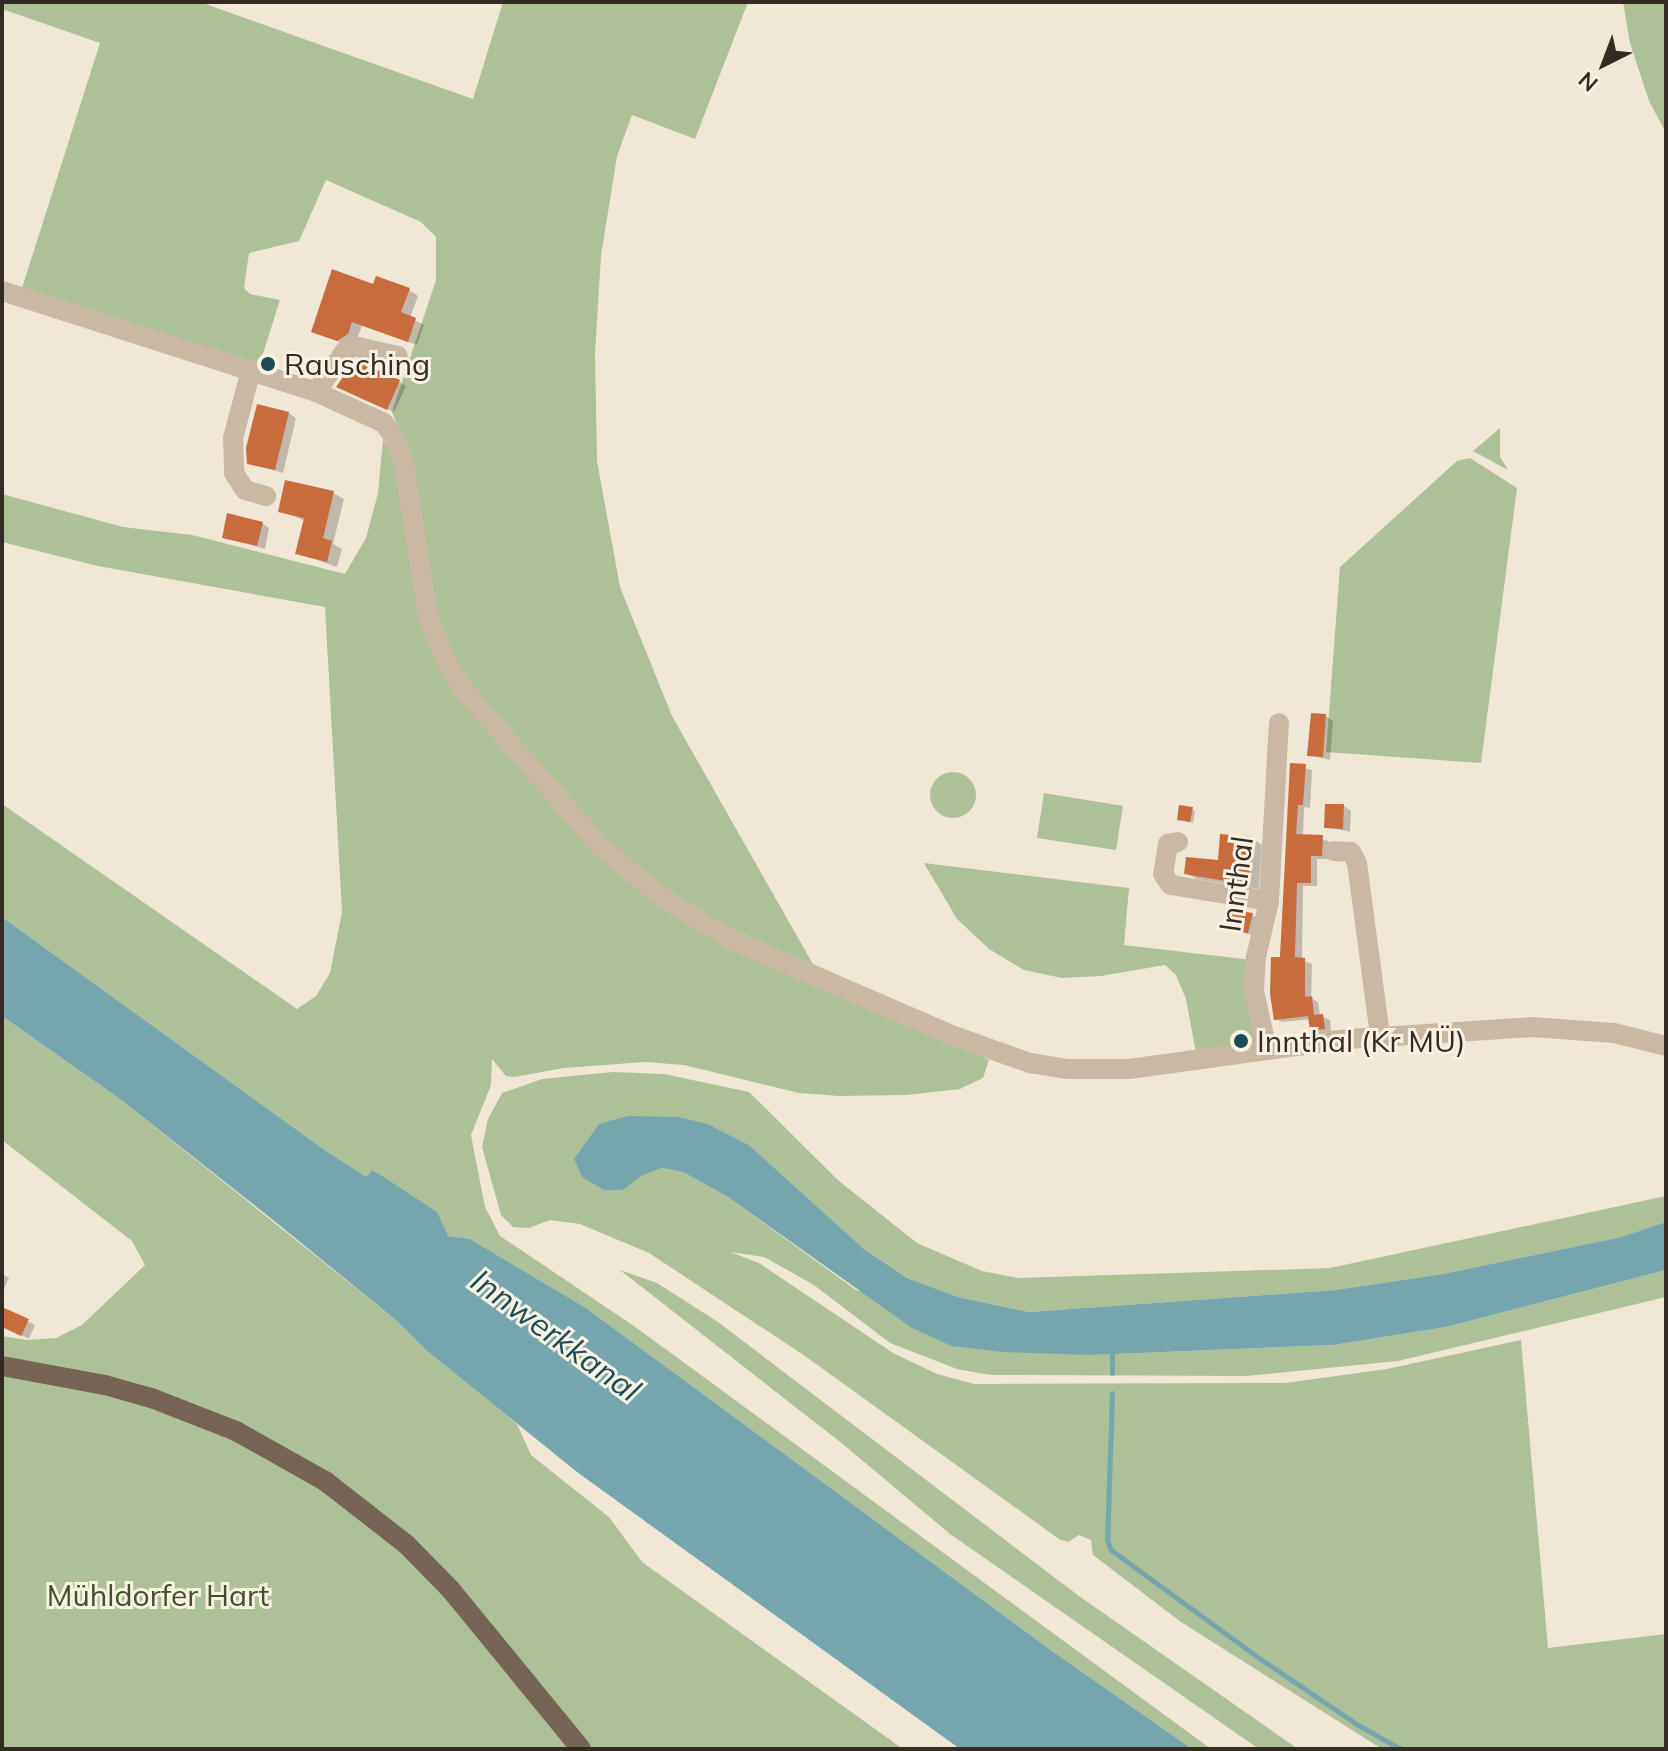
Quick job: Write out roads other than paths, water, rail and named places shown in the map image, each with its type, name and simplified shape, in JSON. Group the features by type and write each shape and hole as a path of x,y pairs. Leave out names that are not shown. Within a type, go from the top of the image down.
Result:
{"main road":[{"path":"2,1366 105,1385 154,1399 236,1431 325,1481 406,1544 451,1590 581,1749"}],"street":[{"path":"2,291 251,370 374,416 395,439 410,494 428,617 447,662 464,690 600,846 660,896 732,940 954,1036 1030,1063 1104,1071 1437,1031 1579,1028 1640,1038 1666,1046"},
{"path":"316,392 345,351 354,346 398,356"},
{"path":"251,370 233,438 234,473 245,490 266,496"},
{"name":"Innthal","path":"1267,1050 1254,991 1256,957 1269,901 1279,723"},
{"path":"1178,842 1168,844 1163,874 1171,885 1269,901"},
{"path":"1334,851 1351,852 1357,863 1380,1036"}],"water":[{"name":"Innwerkkanal","path":"2,917 326,1151 366,1177 373,1170 437,1212 448,1236 470,1239 586,1308 1052,1651 1192,1749 960,1749 577,1472 427,1351 397,1321 273,1220 120,1099 2,1016"},
{"path":"628,1116 678,1117 708,1124 749,1145 864,1249 907,1278 958,1297 1029,1312 1335,1290 1443,1274 1622,1237 1666,1222 1666,1270 1446,1327 1333,1345 1092,1355 1002,1352 952,1346 912,1328 728,1197 683,1172 662,1168 641,1176 623,1190 604,1190 582,1177 574,1159 599,1124"}],"waterway":[{"path":"1112,1354 1112,1373"},
{"path":"1112,1393 1107,1540 1111,1550 1262,1660 1358,1725 1401,1749"}],"place":[{"name":"Rausching","path":"268,364"},
{"name":"Innthal (Kr MÜ)","path":"1241,1041"}],"park label":[{"name":"Mühldorfer Hart","path":"158,1595"}]}
